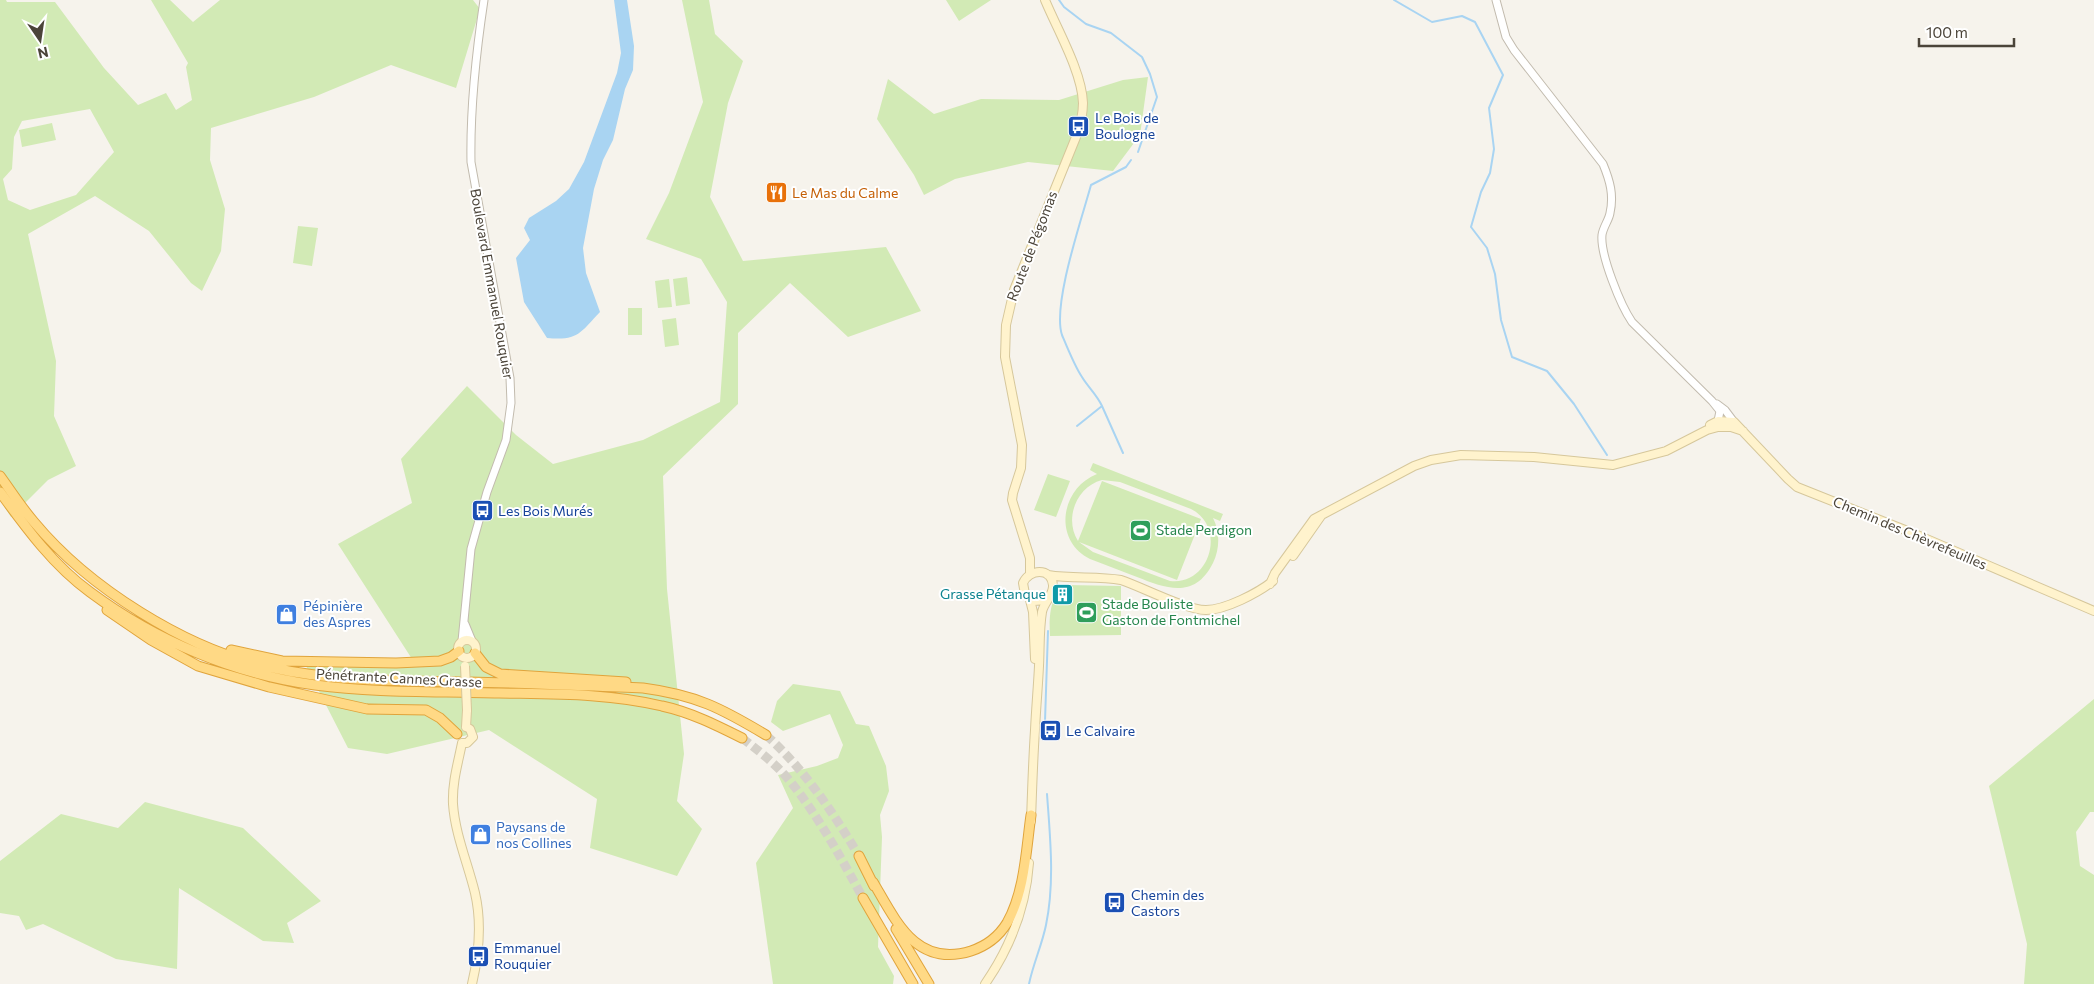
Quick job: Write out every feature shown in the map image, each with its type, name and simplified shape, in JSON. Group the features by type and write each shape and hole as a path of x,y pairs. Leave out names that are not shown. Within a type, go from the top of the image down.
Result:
{"highway":[{"name":"Pénétrante Cannes Grasse","path":"0,476 34,522 70,558 129,605 171,630 198,642 268,667 316,675 407,681 643,688 670,691 699,699 726,710 766,735"},
{"name":"Pénétrante Cannes Grasse","path":"0,492 26,528 56,562 89,592 143,626 191,651 233,667 314,685 364,689 582,695 622,699 664,706 692,715 742,738"},
{"path":"89,592 106,609 134,629 167,650 198,666 269,688 367,709 426,710 440,718 456,734"},
{"path":"198,642 282,661 429,663 452,657 459,651"},
{"path":"475,652 486,667 500,674 625,681 643,688"},
{"path":"873,882 896,922 917,945 941,954 958,954 975,950 996,936 1010,916 1017,899 1031,815"},
{"path":"859,856 914,962 930,984"},
{"path":"863,898 913,984"}],"main road":[{"name":"Route de Pégomas","path":"1030,574 1030,558 1012,500 1012,493 1021,468 1022,445 1004,342 1014,290 1076,137 1083,101 1078,78 1045,0"},
{"path":"1662,452 1718,421 1731,423"},
{"path":"1037,681 1033,612 1030,600 1025,594 1023,587 1025,579 1030,574 1044,573 1062,578 1109,578 1121,580 1189,607 1206,610 1246,597 1270,584 1314,519 1414,466 1446,456 1461,455 1534,457 1607,466 1666,451 1707,430 1731,423"},
{"name":"Chemin des Chèvrefeuilles","path":"1731,423 1743,432 1797,486 1933,542 2094,612"},
{"name":"Route de Pégomas","path":"1030,558 1044,573"},
{"path":"985,984 999,962 1021,909 1028,873 1042,612 1046,600 1052,593 1053,585 1044,573"},
{"path":"1053,585 1062,578"},
{"path":"1030,600 1038,602 1046,600"},
{"path":"466,662 475,652 475,645 472,641 462,641 459,646 459,651 466,662 466,727"},
{"path":"462,743 456,734 461,728 466,727"},
{"path":"462,743 467,743 473,737 470,730 466,727"},
{"path":"462,743 455,777 453,804 478,910 478,960 472,984"}],"street":[{"name":"Boulevard Emmanuel Rouquier","path":"462,641 470,550 487,492 506,440 511,403 510,378 471,162 470,139 478,42 484,0"},
{"path":"1496,0 1506,36 1514,50 1603,164 1612,190 1610,214 1602,233 1603,248 1624,311 1632,322 1712,401 1731,423"},
{"path":"1712,401 1726,410 1731,423"},
{"path":"1718,421 1720,411"},
{"name":"Boulevard Emmanuel Rouquier","path":"465,624 472,641"}],"green space":[{"path":"0,0 6,0 7,2 55,2 104,68 138,105 166,93 176,110 192,100 186,67 188,63 151,0 170,0 193,22 220,0 473,0 480,9 456,88 391,65 314,97 211,128 210,160 225,209 221,251 202,291 191,283 149,231 95,196 28,234 56,361 54,416 76,466 48,480 11,517 0,500","holes":["90,109 114,152 76,195 30,210 8,200 3,179 12,169 14,137 22,121"]},
{"path":"682,0 709,0 715,34 743,61 728,103 710,197 743,261 886,247 921,311 848,337 790,283 738,333 738,404 663,476 667,589 684,754 677,801 702,829 677,876 590,848 597,799 489,730 387,754 348,748 306,666 412,659 338,544 412,503 401,459 467,386 516,435 553,464 643,440 720,402 727,302 701,259 646,239 669,193 703,102"},
{"path":"946,0 991,0 959,21"},
{"path":"1148,77 1140,135 1113,171 1028,162 955,179 924,195 914,175 877,119 888,79 934,114 981,99 1059,100 1123,80"},
{"path":"52,123 56,140 22,147 19,130"},
{"path":"298,226 318,228 312,266 293,263"},
{"path":"687,277 690,304 676,306 673,279"},
{"path":"669,279 672,307 658,308 655,281"},
{"path":"628,308 642,308 642,335 628,335"},
{"path":"676,318 679,345 665,347 662,320"},
{"name":"Stade Perdigon","path":"1093,463 1223,514 1220,521 1213,518 1218,534 1218,546 1213,563 1206,574 1198,582 1189,586 1180,588 1169,587 1090,559 1078,550 1070,540 1066,527 1066,515 1069,502 1075,491 1085,481 1097,474 1090,470","holes":["1102,480 1120,482 1191,509 1202,517 1209,529 1211,541 1209,554 1204,565 1195,574 1184,580 1170,581 1093,552 1079,542 1177,580 1201,519 1102,481 1078,541 1072,523 1075,505 1079,497 1085,489"]},
{"path":"1048,474 1070,481 1056,517 1034,510"},
{"name":"Stade Bouliste Gaston de Fontmichel","path":"1067,585 1121,586 1121,635 1050,636 1050,615 1053,601 1061,589"},
{"path":"793,684 840,691 856,724 869,726 886,766 889,791 880,815 882,837 878,947 894,976 893,984 773,984 756,863 793,808 778,775 817,766 838,758 843,745 830,714 783,731 771,722 777,701"},
{"path":"2094,699 2094,812 2090,812 2076,832 2080,866 2094,875 2094,984 2024,984 2027,944 1989,786"},
{"path":"145,802 243,828 321,901 287,923 294,943 263,941 179,888 177,969 116,959 43,924 26,930 19,916 0,913 0,861 61,814 118,828"}],"water":[{"path":"614,0 627,0 634,46 633,70 625,89 613,140 603,160 594,189 583,248 586,273 600,312 583,330 572,337 547,338 524,302 516,258 530,240 524,228 529,218 556,201 569,189 584,162 617,73 621,53"}],"waterway":[{"path":"1059,0 1064,7 1086,24 1111,33 1142,57 1150,74 1157,97 1138,152"},
{"path":"1394,0 1432,22 1462,16 1475,22 1503,75 1489,108 1494,149 1490,173 1481,192 1471,227 1487,248 1495,274 1501,320 1512,357 1547,371 1574,404 1607,455"},
{"path":"1077,426 1102,406 1079,373 1062,335 1060,321 1064,283 1091,185 1126,167 1131,160"},
{"path":"1102,406 1123,453"},
{"path":"1045,721 1048,631"},
{"path":"1029,984 1049,909 1051,859 1047,794"}],"tunnel":[{"path":"766,735 793,762 817,792 859,856"},
{"path":"742,738 779,769 801,795 829,838 863,898"}],"place":[{"name":"Le Bois de Boulogne","path":"1079,126"},
{"name":"Le Mas du Calme","path":"776,193"},
{"name":"Les Bois Murés","path":"482,511"},
{"name":"Stade Perdigon","path":"1140,530"},
{"name":"Grasse Pétanque","path":"1062,594"},
{"name":"Stade Bouliste Gaston de Fontmichel","path":"1086,612"},
{"name":"Pépinière des Aspres","path":"287,614"},
{"name":"Le Calvaire","path":"1050,731"},
{"name":"Paysans de nos Collines","path":"480,835"},
{"name":"Chemin des Castors","path":"1115,903"},
{"name":"Emmanuel Rouquier","path":"478,956"}]}
